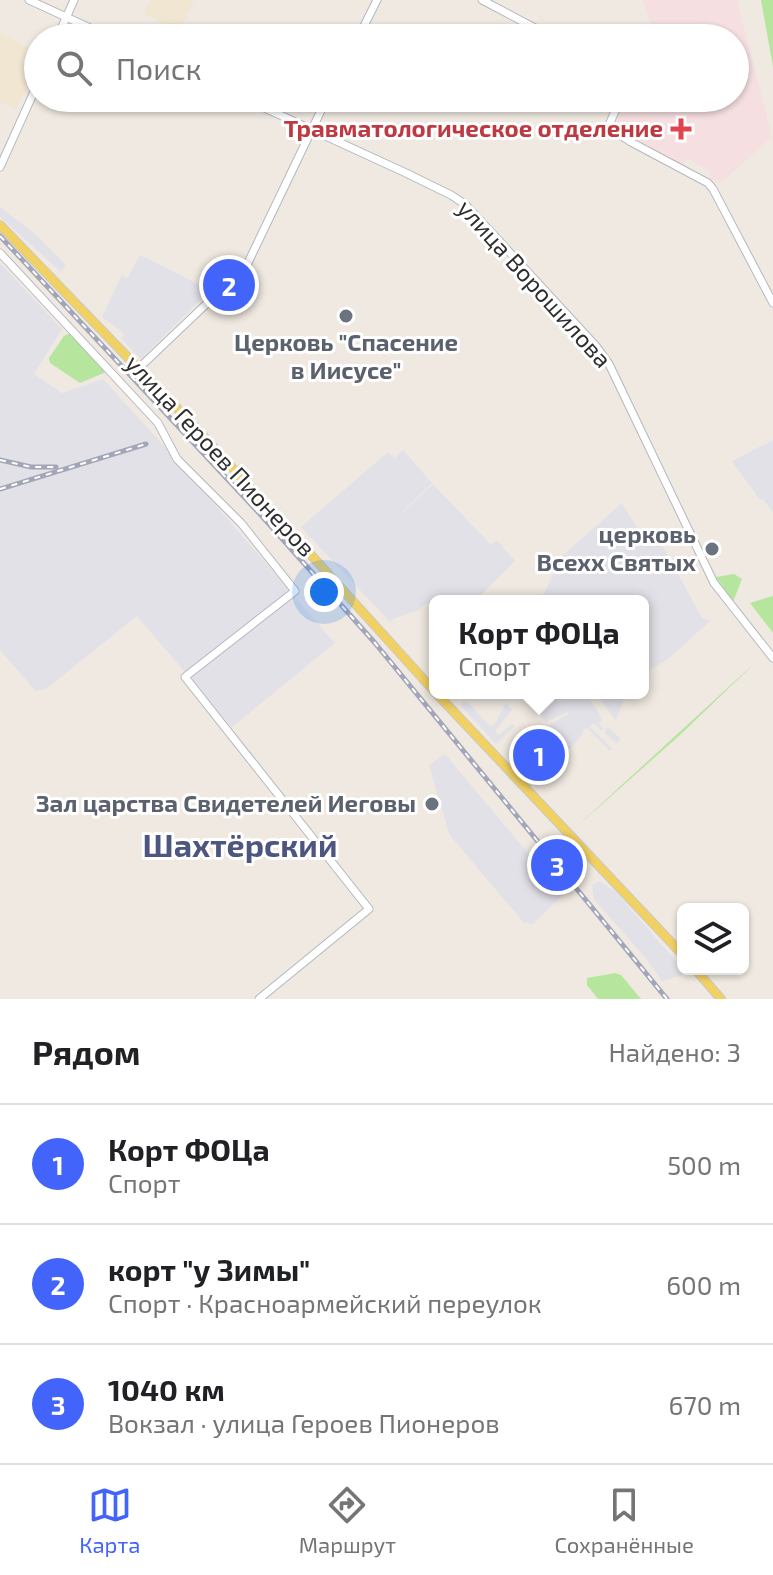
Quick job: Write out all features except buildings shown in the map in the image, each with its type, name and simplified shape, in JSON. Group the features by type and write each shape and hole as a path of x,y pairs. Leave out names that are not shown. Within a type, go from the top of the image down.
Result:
{"main road":[{"name":"улица Героев Пионеров","path":"0,225 275,513 429,684"},
{"name":"улица Героев Пионеров","path":"443,699 677,949"},
{"path":"700,975 721,999"}],"street":[{"path":"29,0 80,24"},
{"path":"63,24 74,0"},
{"path":"365,24 377,0"},
{"path":"482,0 527,24"},
{"path":"0,167 25,112"},
{"name":"улица Ворошилова","path":"274,112 462,202 596,346 614,372 714,583 773,658"},
{"path":"139,368 221,290 232,296 320,112"},
{"path":"615,112 608,127 711,186 724,205 773,303"},
{"name":"улица Героев Пионеров","path":"0,253 139,401 162,428 177,459 241,523 295,591 185,677 369,909 259,999"}],"shaded area":[{"path":"151,0 194,0 182,24 165,24 144,14"},
{"path":"643,0 737,0 743,24 651,24"},
{"path":"0,33 24,46 24,92 16,109 0,102"},
{"path":"749,47 772,137 722,182 709,178 711,172 687,158 683,166 612,124 618,112 749,112"},
{"path":"0,207 35,234 66,265 61,272 0,217"},
{"path":"140,255 210,290 141,359 121,338 124,335 122,332 102,317 122,275 128,278"},
{"path":"0,263 62,329 34,374 62,393 103,379 335,643 232,727 137,616 46,689 34,689 0,650"},
{"path":"773,440 773,513 732,461"},
{"path":"403,450 432,483 383,531 433,484 491,545 497,540 515,561 481,595 429,595 429,605 427,603 419,610 390,622 301,527 388,452 395,458"},
{"path":"622,503 642,536 655,532 702,618 710,621 668,659 649,670 649,595 543,595 560,558"},
{"path":"526,699 589,699 602,721 599,724 604,728 601,731 594,723 590,727 612,749 610,751 587,728 569,750 547,728 568,712 546,722"},
{"path":"600,699 624,699 616,721"},
{"path":"465,701 490,726 495,724 506,703 512,710 495,731 499,735 512,724 515,726 496,744 460,705"},
{"path":"608,727 621,739 617,744 605,733 604,728"},
{"path":"445,754 563,895 533,924 523,922 449,834 429,765"},
{"path":"599,881 616,892 677,963 677,975 681,976 662,981 594,899 592,886"}],"green space":[{"path":"761,0 773,0 773,67"},
{"path":"68,334 104,373 80,383 50,363 49,358"},
{"path":"734,574 742,579 733,602 716,577"},
{"path":"773,596 773,633 750,603"},
{"path":"758,660 680,735 575,828"},
{"path":"544,736 558,751 534,774 520,760"},
{"path":"615,973 621,975 641,999 598,999 587,985 587,978"}],"railway":[{"path":"0,236 260,514 375,643 667,999"},
{"path":"0,489 146,444"},
{"path":"0,460 31,467 56,467"}],"place":[{"name":"Травматологическое отделение","path":"681,129"},
{"name":"корт \"у Зимы\"","path":"229,285"},
{"name":"Церковь \"Спасение в Иисусе\"","path":"346,316"},
{"name":"церковь Всехх Святых","path":"712,549"},
{"name":"Корт ФОЦа","path":"539,755"},
{"name":"Зал царства Свидетелей Иеговы","path":"432,804"},
{"name":"1040 км","path":"557,865"}],"district":[{"name":"Шахтёрский","path":"240,846"}]}
